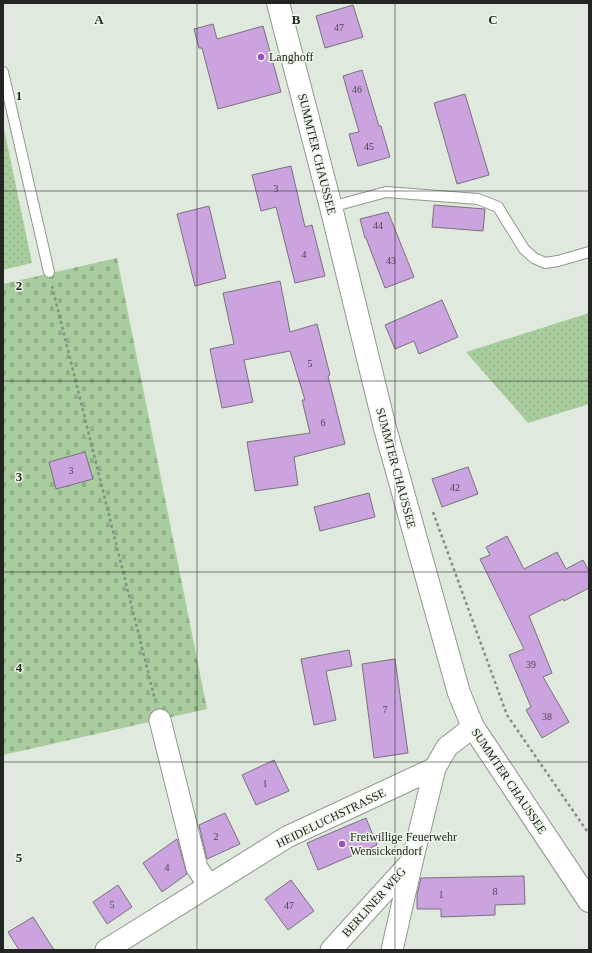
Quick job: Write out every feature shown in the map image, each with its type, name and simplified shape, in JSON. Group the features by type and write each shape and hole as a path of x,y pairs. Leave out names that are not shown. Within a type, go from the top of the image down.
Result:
{"main road":[{"name":"SUMMTER CHAUSSEE","path":"278,3 331,208 385,428 456,683 473,728 589,901"}],"street":[{"path":"160,720 197,868 209,885"},
{"name":"BERLINER WEG","path":"331,950 412,862 435,768 447,747 473,728"},
{"name":"HEIDELUCHSTRASSE","path":"106,950 287,837 435,768"},
{"path":"392,950 412,862"}],"lane":[{"path":"3,72 49,272"},
{"path":"331,208 386,192 478,199 498,207 524,249 534,258 545,263 558,261 589,252"}],"path":[{"path":"49,272 160,720"},
{"path":"432,510 507,715 589,834"}],"green space":[{"path":"3,124 32,263 3,270"},
{"path":"117,258 207,709 3,755 3,284"},
{"path":"589,313 589,404 528,423 466,352"}],"building":[{"path":"353,5 363,37 325,48 316,16"},
{"path":"213,24 217,39 263,26 281,92 218,109 202,48 199,48 194,29"},
{"path":"362,70 390,157 358,166 349,134 359,132 343,76"},
{"path":"465,94 489,175 457,184 434,103"},
{"path":"291,166 305,227 312,225 325,276 295,283 276,207 261,211 252,175"},
{"path":"434,205 485,209 483,231 432,227"},
{"path":"209,206 226,278 195,286 177,214"},
{"path":"388,212 414,277 385,288 365,238 360,219"},
{"path":"280,281 290,332 317,324 345,444 294,457 298,485 255,491 247,442 310,433 302,400 305,400 290,351 244,360 253,402 222,408 210,349 234,344 223,293"},
{"path":"442,300 458,337 419,354 414,341 395,349 385,325"},
{"path":"85,452 93,479 56,489 49,462"},
{"path":"468,467 478,494 442,507 432,479"},
{"path":"369,493 375,517 320,531 314,507"},
{"path":"507,536 524,569 557,552 566,569 583,560 589,571 589,588 564,601 563,599 529,616 552,673 543,677 569,722 542,738 526,710 531,707 509,655 524,649 480,559 490,555 486,547"},
{"path":"349,650 352,666 326,671 336,720 314,725 301,659"},
{"path":"395,659 408,753 374,758 362,664"},
{"path":"274,760 289,791 256,805 242,775"},
{"path":"225,813 240,844 207,859 199,825"},
{"name":"Freiwillige Feuerwehr Wensickendorf","path":"366,818 377,845 318,870 307,843"},
{"path":"177,839 187,874 162,892 143,863"},
{"path":"524,876 525,904 495,905 495,915 441,917 441,909 417,909 417,895 421,878"},
{"path":"291,880 314,911 288,930 265,899"},
{"path":"118,885 132,907 107,924 93,902"},
{"path":"33,917 54,950 19,950 8,932"}],"place":[{"name":"Langhoff","path":"261,57"},
{"name":"Freiwillige Feuerwehr Wensickendorf","path":"342,844"}]}
